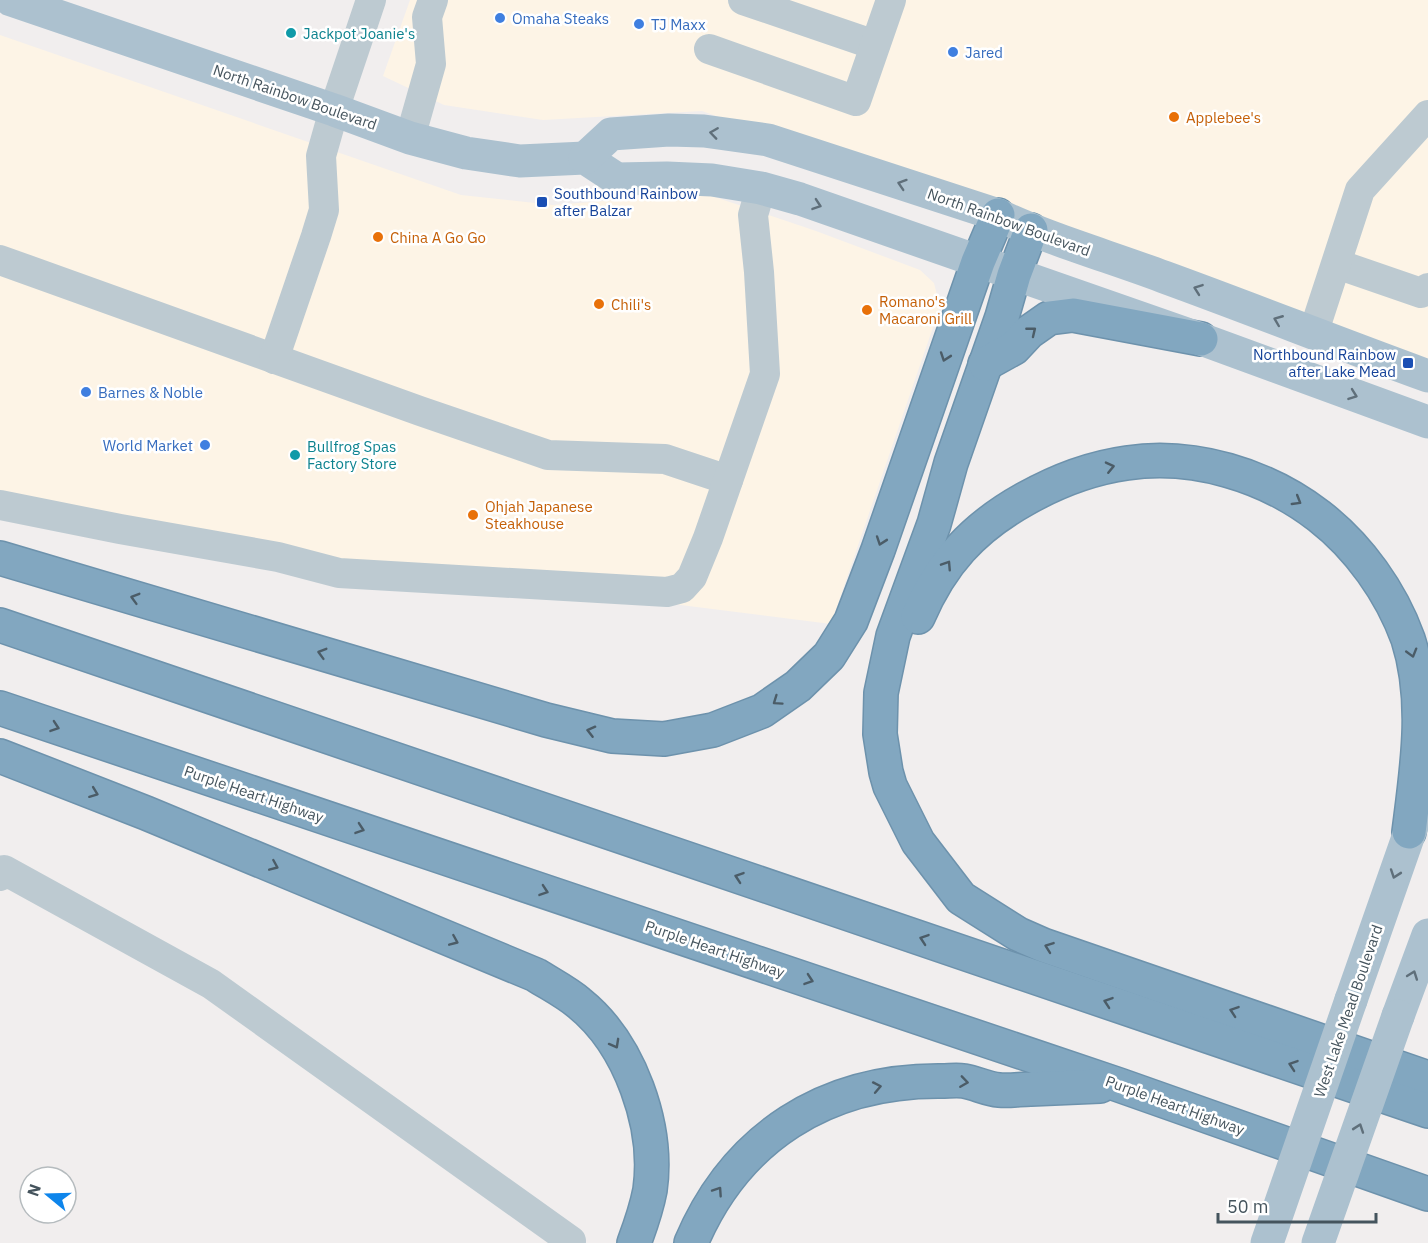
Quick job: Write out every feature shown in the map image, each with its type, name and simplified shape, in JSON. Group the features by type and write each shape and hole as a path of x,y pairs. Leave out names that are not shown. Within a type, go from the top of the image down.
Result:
{"highway":[{"path":"0,558 546,720 612,736 664,739 713,730 762,711 798,686 829,656 851,621 978,262 998,215"},
{"path":"1031,230 951,463 934,524 893,636 881,693 880,734 890,786 918,842 961,898 1018,934 1043,945 1428,1078"},
{"path":"985,364 1014,348 1029,332 1049,318 1073,315 1201,339"},
{"path":"996,921 941,856 910,796 902,764 898,703 908,645 925,601 952,557 969,540 991,521 1031,496 1054,484 1105,467 1128,463 1182,461 1233,472 1272,487 1303,505 1338,532 1356,552 1383,586 1394,608 1408,640 1420,689 1421,729 1409,832"},
{"path":"0,625 1428,1111"},
{"name":"Purple Heart Highway","path":"0,708 1119,1085 1428,1194"},
{"path":"0,756 146,813 536,975 579,1003 609,1034 629,1070 644,1106 651,1145 650,1190 634,1243"},
{"path":"691,1243 699,1222 728,1177 742,1160 794,1120 822,1104 846,1095 894,1083 939,1080 965,1081 1000,1090 1119,1085"}],"main road":[{"name":"North Rainbow Boulevard","path":"11,0 410,138 466,153 520,161 585,158 611,134 669,130 704,131 768,140 998,215 1031,230 1187,285 1428,376"},
{"path":"585,158 617,179 712,180 761,188 800,199 1201,339 1428,422"},
{"name":"West Lake Mead Boulevard","path":"1267,1243 1428,778"},
{"path":"1318,1243 1428,935"}],"street":[{"path":"274,359 324,210 321,156 371,0"},
{"path":"410,138 431,64 427,17 433,0"},
{"path":"743,0 875,45"},
{"path":"709,49 856,100 891,0"},
{"path":"1313,334 1360,190 1422,131"},
{"path":"0,505 278,557 339,573 666,592 682,588 692,577 765,374 753,215 761,188"},
{"path":"0,260 548,455 664,459 728,480"},
{"path":"1337,264 1421,293 1428,288"},
{"path":"0,876 4,870 211,984 571,1241 570,1243"}],"shaded area":[{"path":"410,0 1428,0 1428,364 702,111 543,120 444,105 383,76"},
{"path":"0,35 461,195 553,205 703,193 816,231 920,270 934,283 940,307 831,624 0,519"}],"place":[{"name":"Omaha Steaks","path":"500,18"},
{"name":"TJ Maxx","path":"639,24"},
{"name":"Jackpot Joanie's","path":"291,33"},
{"name":"Jared","path":"953,52"},
{"name":"Applebee's","path":"1174,117"},
{"name":"Southbound Rainbow after Balzar","path":"542,202"},
{"name":"China A Go Go","path":"378,237"},
{"name":"Chili's","path":"599,304"},
{"name":"Romano's Macaroni Grill","path":"867,310"},
{"name":"Northbound Rainbow after Lake Mead","path":"1408,363"},
{"name":"Barnes & Noble","path":"86,392"},
{"name":"World Market","path":"205,445"},
{"name":"Bullfrog Spas Factory Store","path":"295,455"},
{"name":"Ohjah Japanese Steakhouse","path":"473,515"}]}
